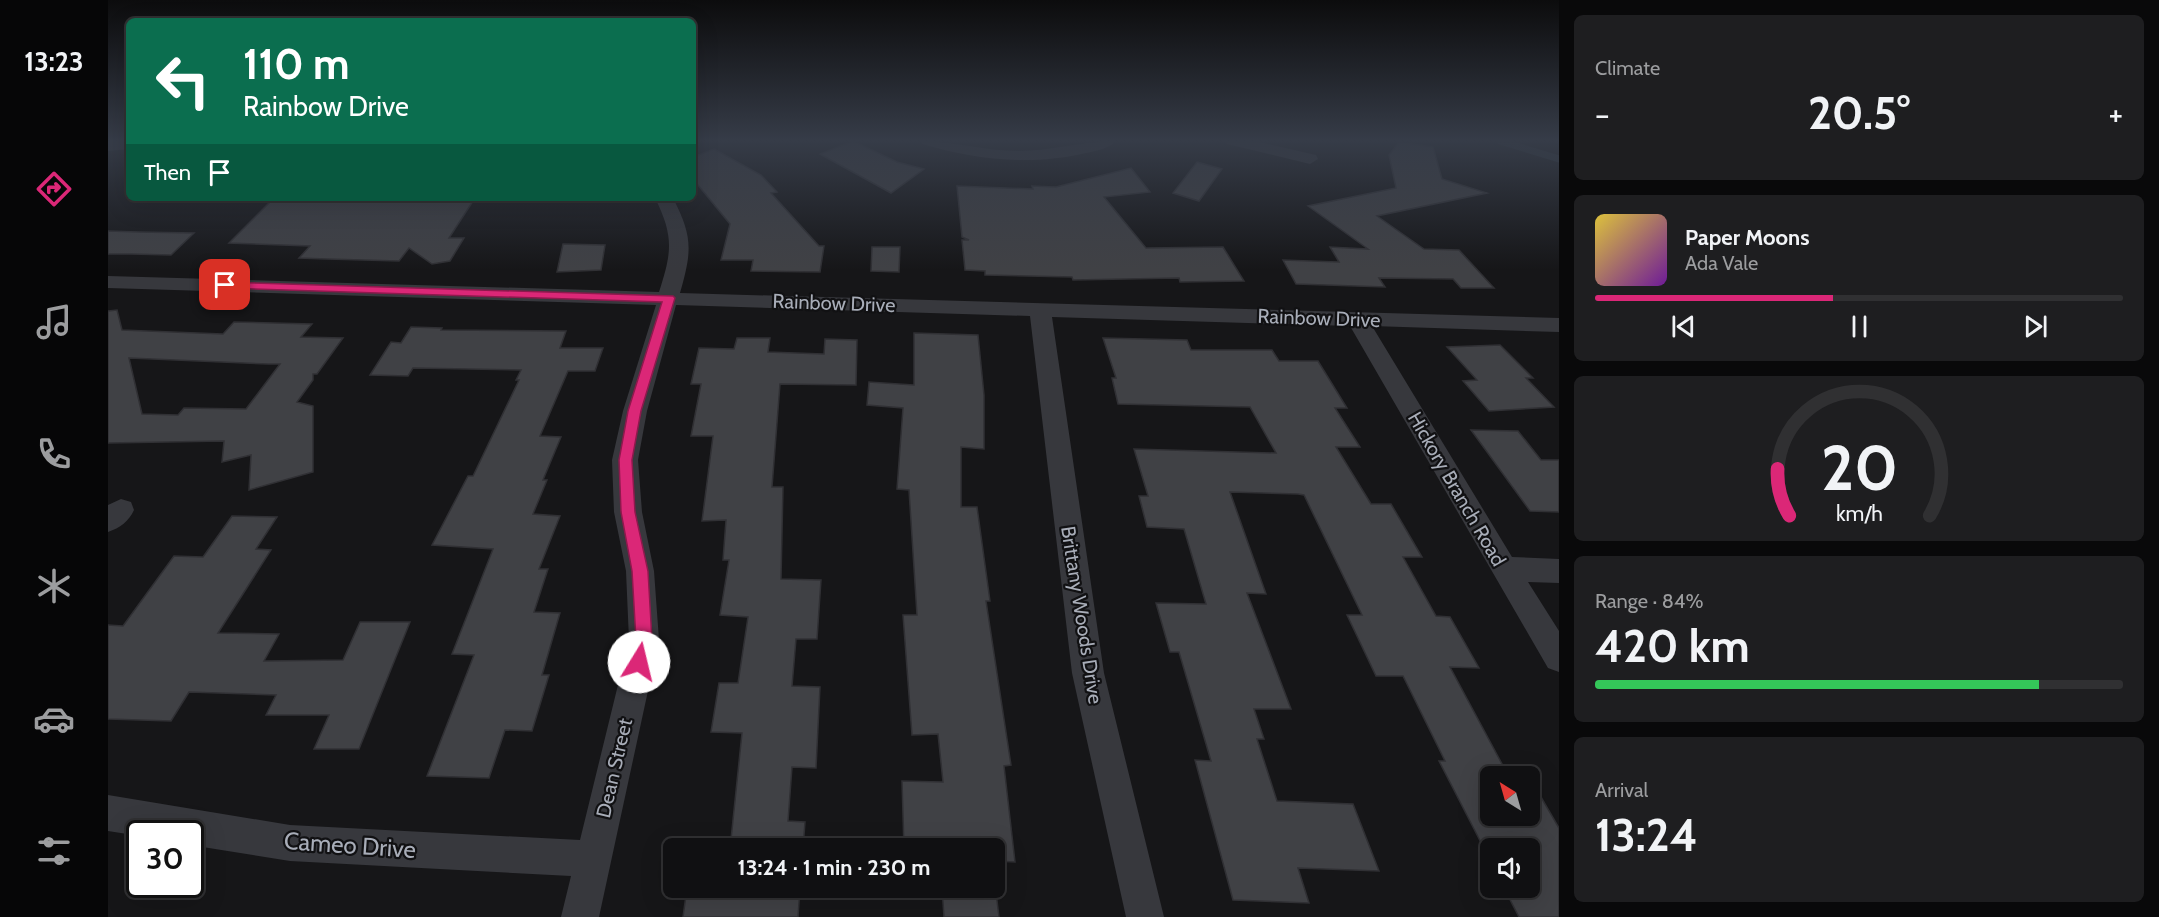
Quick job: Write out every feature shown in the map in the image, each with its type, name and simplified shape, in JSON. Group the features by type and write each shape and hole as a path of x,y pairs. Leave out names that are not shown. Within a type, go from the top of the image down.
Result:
{"street":[{"name":"Dean Street","path":"580,917 644,640 640,571 628,512 626,460 635,411 680,257 676,222 666,201"},
{"name":"Rainbow Drive","path":"108,282 1559,325"},
{"name":"Brittany Woods Drive","path":"1040,309 1088,673 1145,917"},
{"name":"Hickory Branch Road","path":"1358,320 1559,658"},
{"path":"1504,568 1559,571"},
{"name":"Cameo Drive","path":"108,813 290,843 593,859"}],"building":[{"path":"697,184 769,184 777,192 771,193 819,246 824,246 820,272 751,271 753,260 721,260 730,224"},
{"path":"874,184 904,184 891,193"},
{"path":"1069,184 1144,184 1150,192 1104,197 1146,248 1223,247 1244,281 1180,282 1179,278 1073,280 1072,277 985,275 985,271 965,270 962,240 969,240 962,237 957,186 1033,189 1032,186 1056,187"},
{"path":"1180,184 1211,184 1199,201 1173,193"},
{"path":"1395,184 1457,184 1487,193 1377,216 1424,249 1459,250 1494,288 1461,288 1453,279 1379,278 1385,287 1296,284 1283,260 1339,262 1330,247 1368,249 1308,206 1396,188"},
{"path":"271,201 473,201 449,238 464,238 450,261 432,264 409,248 399,261 299,258 310,246 229,243"},
{"path":"108,231 194,233 171,255 108,254"},
{"path":"563,244 605,245 601,270 557,272"},
{"path":"872,247 900,247 899,272 871,271"},
{"path":"117,310 122,330 223,334 234,322 312,324 301,337 343,338 317,374 313,374 313,380 297,402 313,406 313,472 249,490 251,455 222,462 224,441 108,443 108,311","holes":["129,358 280,364 246,409 184,408 178,415 142,414"]},
{"path":"411,327 442,328 441,330 566,331 560,348 603,348 595,371 568,371 540,436 561,437 543,480 547,480 533,514 560,516 539,569 548,569 534,612 560,613 542,675 549,675 532,731 505,730 489,778 427,776 474,655 452,654 493,549 432,545 468,476 473,476 519,380 516,380 521,370 413,368 408,376 370,375 391,342 401,343"},
{"path":"914,333 978,335 984,395 984,449 961,447 961,507 977,507 990,601 986,601 1011,765 1004,766 1015,862 1005,862 1005,838 904,838 902,781 943,782 938,734 912,735 903,615 917,615 909,490 897,489 903,408 867,405 869,382 914,385"},
{"path":"737,338 770,338 768,352 824,354 825,339 857,340 856,385 780,384 772,487 783,487 781,579 821,580 817,639 796,639 792,686 820,687 816,768 792,767 788,821 805,822 804,838 731,838 742,733 711,732 719,683 738,683 748,617 720,615 729,560 723,560 726,520 702,521 713,436 691,436 701,384 691,384 699,348 734,349"},
{"path":"1103,338 1187,340 1191,350 1272,350 1279,361 1318,361 1347,408 1335,408 1360,447 1336,447 1371,504 1391,504 1422,557 1403,557 1436,616 1450,617 1479,668 1450,667 1503,766 1480,766 1480,826 1540,826 1540,795 1559,828 1559,917 1519,917 1509,898 1540,898 1540,838 1480,838 1480,841 1439,761 1445,761 1403,676 1376,676 1347,615 1362,615 1304,495 1298,494 1230,492 1266,594 1247,593 1291,709 1254,709 1264,739 1257,739 1277,801 1353,804 1379,871 1298,868 1309,903 1233,900 1195,760 1211,761 1179,652 1170,652 1156,603 1206,604 1184,529 1147,527 1139,496 1148,496 1134,449 1276,453 1250,407 1118,404 1112,378 1116,378"},
{"path":"1500,345 1533,378 1526,378 1554,407 1489,411 1463,381 1477,380 1447,347"},
{"path":"1471,430 1518,431 1541,460 1559,460 1559,512 1530,511"},
{"path":"232,516 277,517 256,549 271,550 218,633 279,634 264,661 343,660 360,622 410,622 359,749 314,749 329,715 266,715 276,695 189,692 171,721 108,719 108,625 123,626 174,556 203,557"},
{"path":"686,898 799,898 798,917 683,917"},
{"path":"943,898 997,898 999,917 944,917"}],"route":[{"path":"225,285 669,298 635,411 626,460 628,512 640,571 644,640 639,662"}]}
